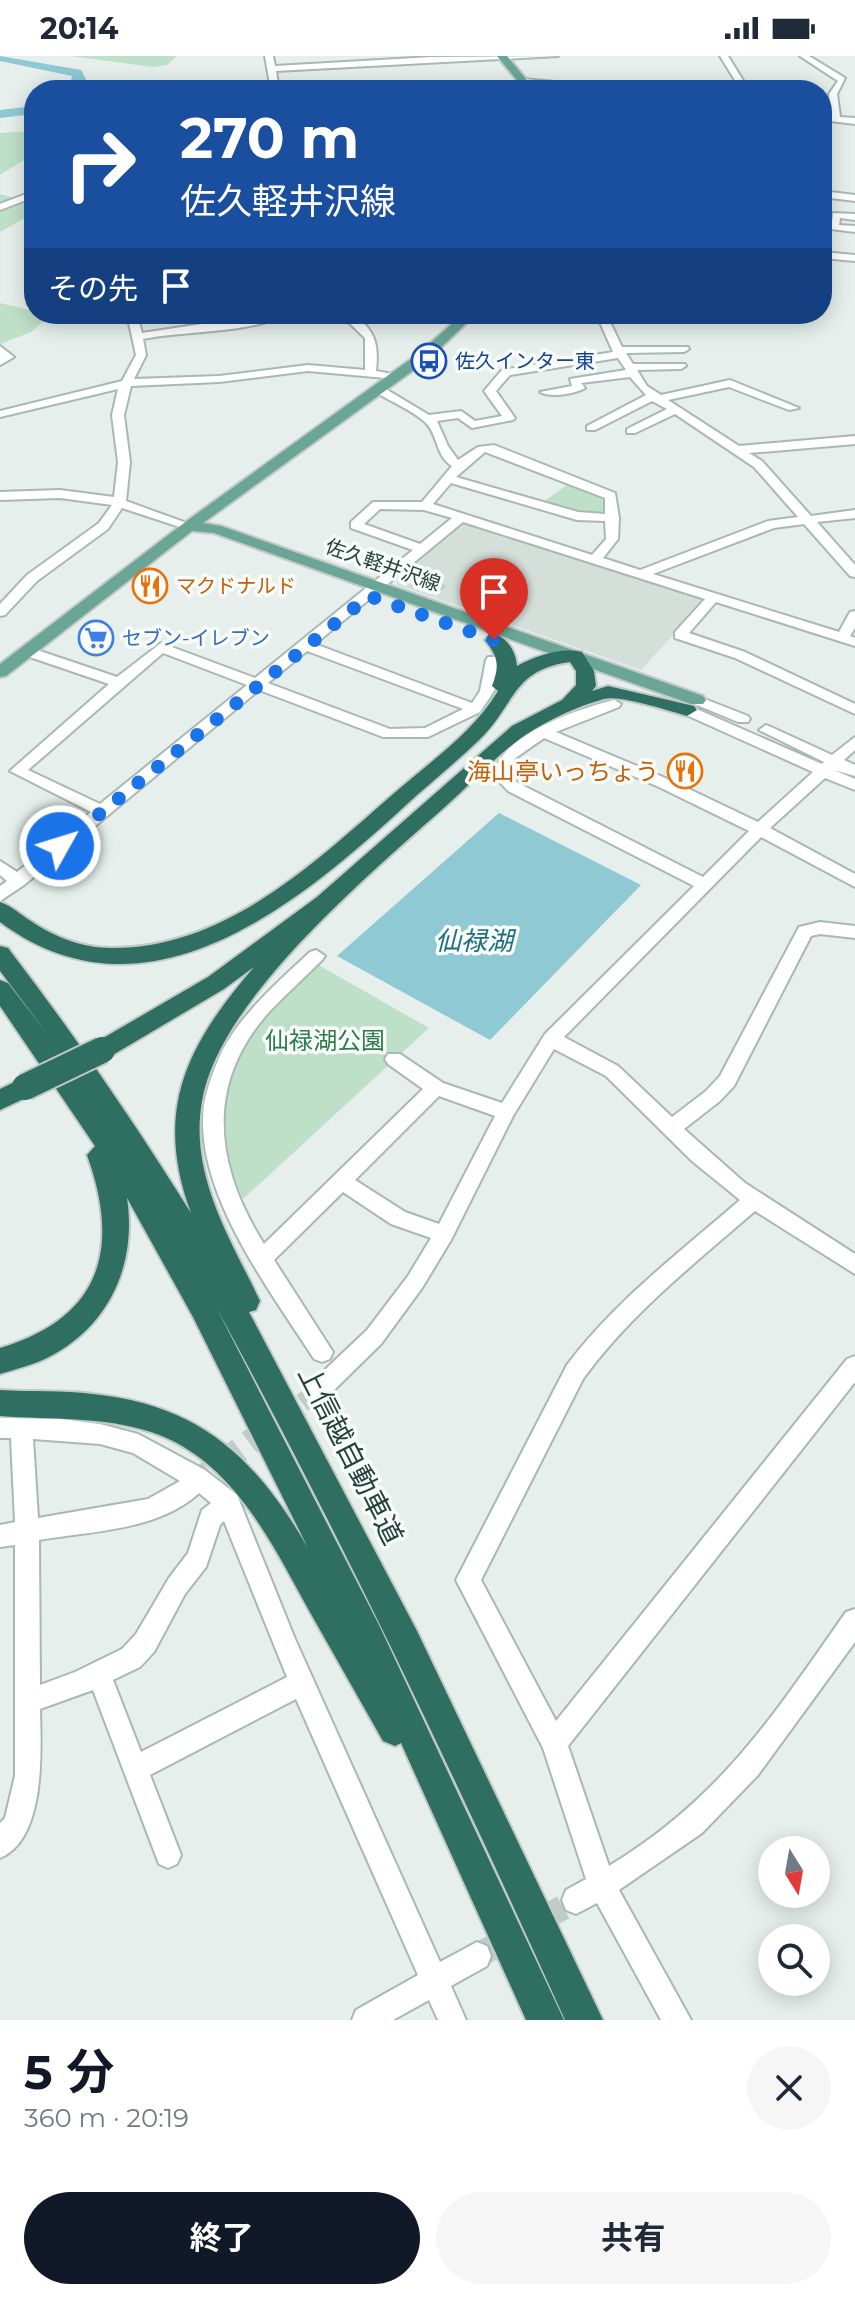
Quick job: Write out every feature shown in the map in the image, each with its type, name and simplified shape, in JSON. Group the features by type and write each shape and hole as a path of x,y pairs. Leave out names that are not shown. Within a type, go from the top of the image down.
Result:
{"highway":[{"path":"97,1044 237,952 285,914 353,844 480,728 510,661 506,651 494,640"},
{"path":"486,709 519,671 547,659 580,664 583,691 569,704"},
{"path":"0,1100 15,1082 216,983 325,902 506,739 591,695 615,692 692,705"},
{"path":"6,894 27,930 63,948 106,955 152,953 175,949 218,934 312,876 353,844"},
{"path":"325,902 232,1012 197,1066 187,1102 189,1163 207,1222 427,1675 468,1771"},
{"name":"上信越自動車道","path":"0,954 89,1074 191,1235 297,1428 468,1771 584,2020"},
{"path":"0,989 117,1160 168,1245 229,1359 350,1598 545,2020"},
{"path":"0,998 90,1135 112,1188 119,1228 115,1263 109,1280 86,1313 53,1340 32,1351 0,1361"},
{"path":"0,1403 91,1407 138,1415 192,1434 239,1470 278,1525 382,1704 524,1971"}],"main road":[{"path":"503,57 522,80"},
{"path":"0,672 189,526 380,390 458,324"},
{"name":"佐久軽井沢線","path":"189,526 216,529 547,659"},
{"name":"佐久軽井沢線","path":"374,592 692,705"}],"street":[{"path":"269,56 274,80"},
{"path":"272,69 432,59 554,56"},
{"path":"724,56 739,80"},
{"path":"804,56 841,78 833,94 836,119"},
{"path":"832,118 855,121"},
{"path":"832,195 855,198"},
{"path":"0,207 24,198"},
{"path":"855,217 836,215 834,227 855,229"},
{"path":"832,256 855,258"},
{"path":"0,612 32,578 104,526 120,501 124,462 118,415 141,355 133,324"},
{"path":"135,338 172,330 237,324"},
{"path":"363,324 369,333 373,351 370,373"},
{"path":"605,324 630,370 654,398 739,450 767,472 855,573"},
{"path":"0,349 9,357 0,362"},
{"path":"380,390 417,415 429,419 461,414 472,425 509,418 490,391 506,372 619,352 684,349"},
{"path":"574,381 630,370 681,366"},
{"path":"0,414 128,383 219,379 308,368 397,376"},
{"path":"537,382 572,378 579,388 546,392"},
{"path":"591,428 654,398 730,383 793,408"},
{"path":"631,432 674,410"},
{"path":"429,419 452,462 460,465"},
{"path":"739,450 855,440"},
{"path":"425,506 460,465 481,449 490,448 606,493 612,501 612,539 595,560"},
{"path":"450,479 577,516 613,518"},
{"path":"0,496 74,494 120,501 189,526"},
{"path":"423,549 355,525 377,505 425,506 849,640 855,615"},
{"path":"641,574 772,524 855,514"},
{"path":"0,867 6,894 461,517"},
{"path":"837,550 855,546"},
{"path":"714,597 680,635 740,655 855,710"},
{"path":"307,646 486,709"},
{"path":"103,812 18,771 161,647 398,735 428,732 486,709"},
{"path":"26,651 117,682"},
{"path":"486,709 493,660"},
{"path":"614,704 598,708 511,752 502,769 507,783 706,885"},
{"path":"692,705 828,765 855,771"},
{"path":"545,733 664,781 761,828 855,881"},
{"path":"319,1390 365,1347 397,1308 444,1234 506,1112 551,1039 761,828 855,742"},
{"path":"828,765 855,785"},
{"path":"670,1129 713,1096 727,1081 805,931 820,928 855,932"},
{"path":"316,956 266,1002 244,1031 224,1066 213,1104 211,1126 217,1166 235,1211 322,1352"},
{"path":"551,1039 612,1071 719,1174 855,1265"},
{"path":"394,1059 436,1088 506,1112"},
{"path":"262,1259 436,1088"},
{"path":"341,1181 398,1218 444,1234"},
{"path":"677,2020 602,1885 554,1743 468,1580 575,1372 592,1347 615,1322 754,1200"},
{"path":"554,1743 855,1366"},
{"path":"0,1845 16,1824 28,1776 27,1531 11,1430 60,1429 100,1434 138,1444 197,1478 229,1503 302,1683 452,2020"},
{"path":"0,1536 148,1510 167,1503 190,1487"},
{"path":"29,1701 131,1658 145,1643 177,1586 198,1559 210,1518 229,1503"},
{"path":"576,1900 660,1849 730,1788 755,1759 855,1621"},
{"path":"99,1674 168,1855"},
{"path":"135,1769 302,1683"},
{"path":"366,2020 477,1956"}],"shaded area":[{"path":"470,524 702,596 705,600 641,670 398,585 396,580 457,526"}],"green space":[{"path":"70,56 177,56 167,65 153,67"},
{"path":"24,132 24,160 0,175 0,133"},
{"path":"0,194 24,201 24,218 0,232"},
{"path":"0,303 24,309 24,324 40,324 31,332 0,344"},
{"path":"571,482 607,497 605,513 574,512 542,503"},
{"name":"仙禄湖公園","path":"317,964 429,1028 243,1199 229,1161 224,1128 225,1097 234,1068 267,1016"}],"water":[{"name":"仙禄湖","path":"499,813 641,885 490,1040 337,956"}],"building":[{"path":"420,577 446,586 436,595 410,586"}],"waterway":[{"path":"0,57 77,73 80,80"},
{"path":"0,114 24,111"}],"tunnel":[{"path":"302,1403 319,1390"},
{"path":"190,1487 305,1401"},
{"path":"477,1956 576,1900"}],"place":[{"name":"佐久インター東","path":"429,361"},
{"name":"マクドナルド","path":"150,586"},
{"name":"セブン-イレブン","path":"96,638"},
{"name":"海山亭いっちょう","path":"685,771"}],"route":[{"path":"60,846 369,596 494,640"}]}
